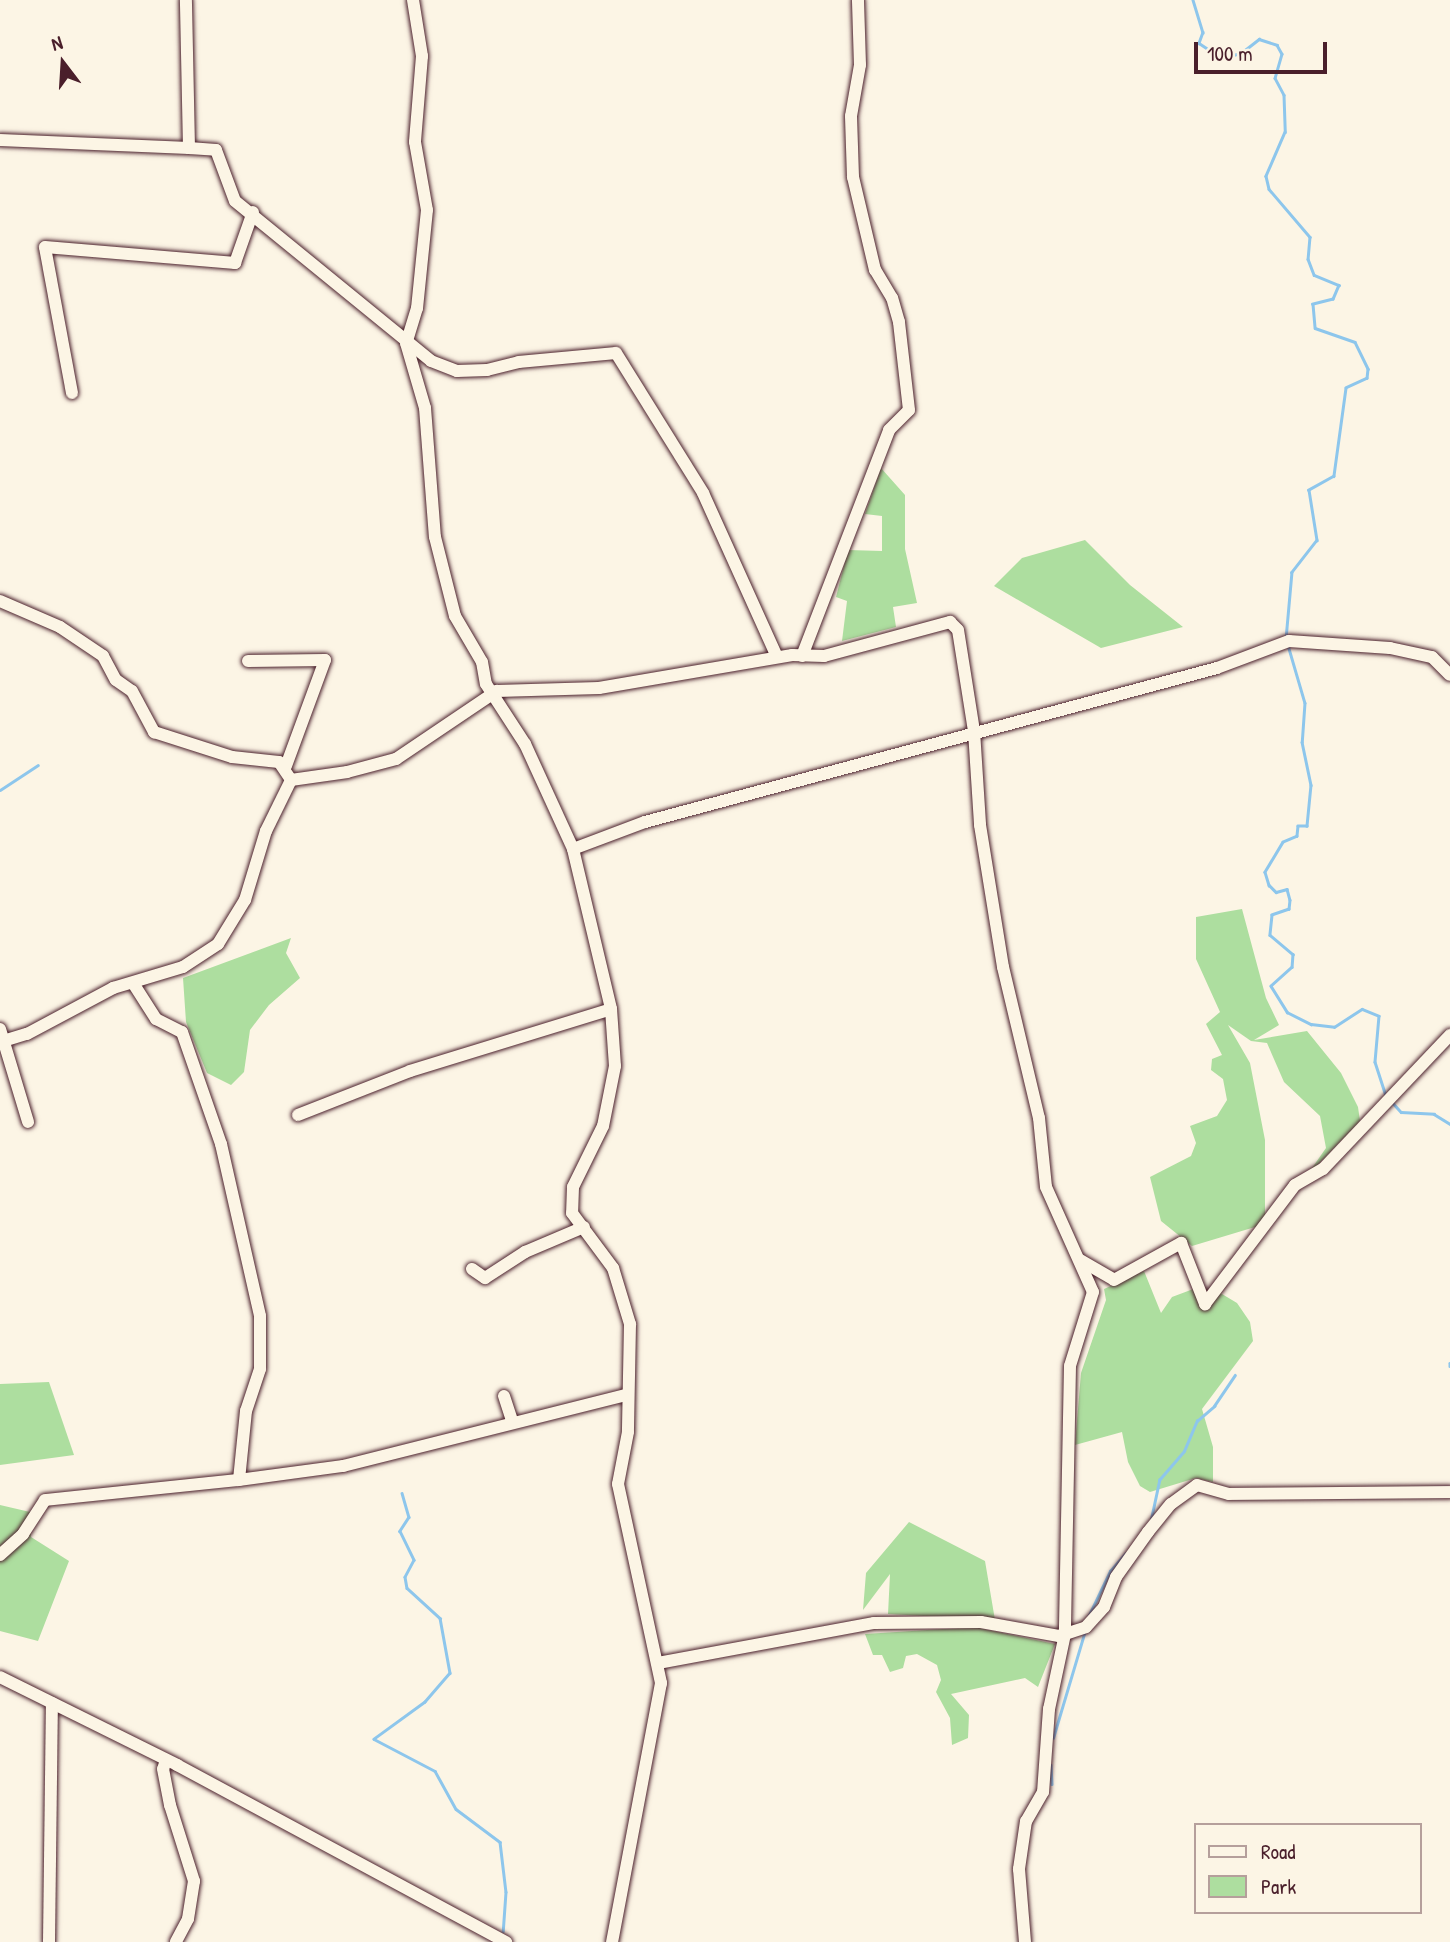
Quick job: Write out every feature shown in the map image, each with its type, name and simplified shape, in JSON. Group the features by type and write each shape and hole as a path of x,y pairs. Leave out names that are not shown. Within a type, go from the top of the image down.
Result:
{"street":[{"path":"186,0 189,148"},
{"path":"413,0 422,56 415,142 427,210 416,308 406,343 425,408 429,490 444,574 455,616 482,662 494,696 525,744 573,849 611,1009 615,1066 603,1126 573,1187 572,1213 584,1227 623,1289 630,1324 625,1395 628,1432 618,1484 661,1683 650,1726 642,1799 612,1942"},
{"path":"802,656 889,430 909,410 899,322 892,298 875,270 853,177 851,116 860,65 858,0"},
{"path":"0,140 216,150 235,201 253,212 406,343 431,361 457,372 616,353 704,494 777,657"},
{"path":"72,393 45,247 235,263 253,212"},
{"path":"0,601 60,627 103,656 116,680 132,691 154,733 195,748 286,766"},
{"path":"291,780 347,772 396,759 494,696 511,690 599,688 777,657 842,652 950,622 958,629 974,731 980,825 1003,967 1039,1118 1046,1187 1093,1292 1070,1366 1067,1396 1065,1634 1049,1709 1043,1792 1026,1821 1019,1869 1025,1942"},
{"path":"573,849 645,822 974,731 1217,668 1289,641 1390,648 1432,657 1450,675"},
{"path":"28,1122 2,1037 27,1034 113,988 183,967 218,944 245,900 266,831 291,780 286,766 325,660 248,661"},
{"path":"133,983 156,1019 182,1032 221,1144 260,1316 260,1369 246,1411 239,1480"},
{"path":"298,1115 410,1071 611,1009"},
{"path":"1080,1259 1114,1280 1181,1244 1205,1304 1295,1185 1323,1169 1450,1035"},
{"path":"472,1269 485,1278 526,1252 584,1227"},
{"path":"0,1555 23,1534 45,1500 239,1480 342,1466 469,1437 512,1421 625,1395"},
{"path":"504,1396 512,1421"},
{"path":"658,1663 874,1623 981,1622 1065,1634 1092,1625 1116,1577 1148,1532 1171,1504 1196,1486 1229,1494 1450,1492"},
{"path":"0,1677 166,1760 506,1942"},
{"path":"49,1942 52,1703"},
{"path":"166,1760 163,1769 170,1805 194,1881 188,1919 176,1942"}],"green space":[{"path":"881,468 905,495 905,549 917,603 893,607 896,627 842,641 847,601 836,597 848,550 882,551 882,516 865,514"},
{"path":"1085,540 1130,585 1183,627 1101,648 994,586 1022,558"},
{"path":"1242,909 1266,998 1279,1025 1254,1040 1307,1031 1341,1073 1358,1107 1360,1121 1305,1178 1326,1148 1320,1116 1284,1082 1267,1043 1251,1041 1228,1025 1250,1063 1265,1140 1265,1224 1192,1246 1161,1221 1150,1177 1191,1156 1196,1143 1190,1126 1217,1116 1227,1100 1223,1079 1211,1070 1212,1059 1222,1055 1206,1024 1220,1012 1196,959 1196,917"},
{"path":"291,938 286,953 300,978 269,1005 250,1030 244,1072 231,1085 207,1073 186,1022 183,978"},
{"path":"1144,1271 1161,1313 1172,1297 1196,1288 1217,1291 1237,1303 1250,1322 1253,1341 1202,1409 1213,1447 1213,1482 1196,1478 1150,1492 1140,1486 1128,1462 1122,1432 1075,1445 1081,1373 1106,1300 1104,1289"},
{"path":"49,1382 74,1455 0,1465 0,1384"},
{"path":"0,1505 30,1512 31,1537 69,1561 38,1641 0,1631"},
{"path":"909,1522 985,1561 995,1620 888,1614 890,1574 863,1610 866,1573"},
{"path":"974,1627 1055,1644 1038,1687 1025,1678 951,1694 969,1715 968,1738 952,1745 950,1718 936,1692 941,1680 937,1665 917,1654 906,1656 903,1668 890,1672 882,1655 873,1655 865,1634"}],"waterway":[{"path":"1193,0 1203,32 1199,43 1221,58 1241,53 1259,39 1277,45 1282,54 1275,78 1284,95 1285,132 1266,176 1269,189 1310,237 1308,259 1314,275 1339,285 1333,299 1313,304 1315,328 1355,342 1368,369 1367,378 1346,388 1334,476 1309,490 1317,540 1292,572 1286,639"},
{"path":"1288,645 1305,703 1302,742 1311,785 1307,826 1298,826 1297,836 1283,842 1265,872 1269,885 1276,892 1287,889 1290,900 1289,909 1272,915 1270,935 1293,954 1292,967 1271,986 1287,1012 1311,1024 1334,1027 1362,1009 1379,1016 1375,1062 1386,1096"},
{"path":"0,790 38,765"},
{"path":"1393,1103 1401,1112 1434,1114 1450,1124"},
{"path":"1151,1519 1159,1480 1184,1451 1197,1421 1214,1406 1235,1375"},
{"path":"402,1493 409,1517 400,1531 414,1560 405,1577 407,1588 440,1618 450,1673 425,1702 374,1739 435,1771 456,1809 500,1842 506,1892 503,1931"},
{"path":"1088,1617 1110,1571 1125,1554"},
{"path":"1053,1738 1084,1634"},
{"path":"1051,1765 1052,1784"}]}
